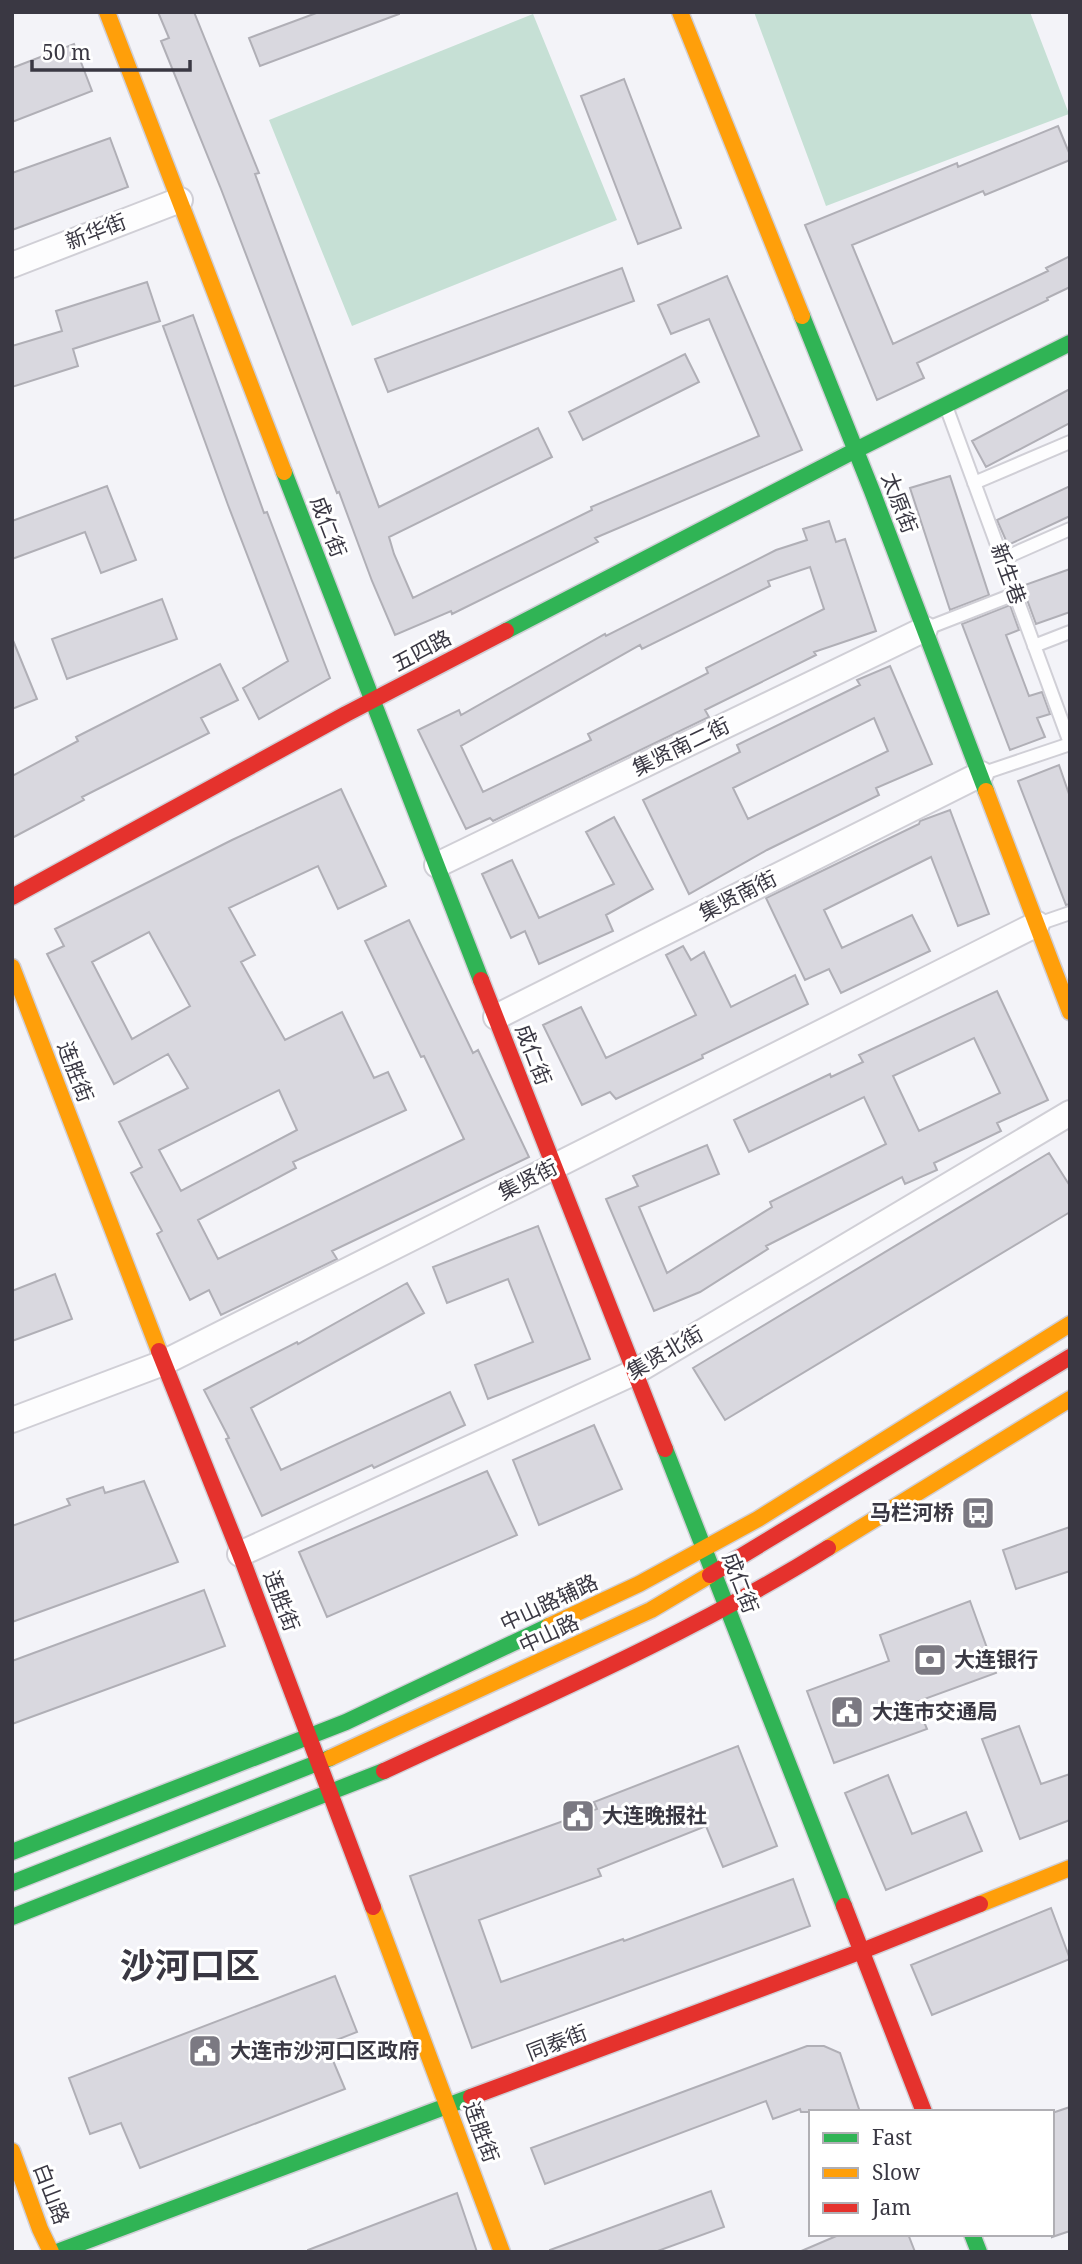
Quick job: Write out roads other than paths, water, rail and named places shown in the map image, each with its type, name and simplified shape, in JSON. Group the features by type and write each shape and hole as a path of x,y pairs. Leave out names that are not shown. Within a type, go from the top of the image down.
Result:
{"main road":[{"name":"成仁街","path":"107,12 372,700 924,2110"},
{"name":"太原街","path":"680,12 856,450 1070,1012"},
{"name":"五四路","path":"12,897 372,700 856,450 1070,343"},
{"name":"连胜街","path":"12,967 163,1363 240,1554 502,2252"},
{"name":"中山路辅路","path":"12,1852 346,1722 639,1584 758,1519 1070,1324"},
{"name":"中山路","path":"12,1883 319,1763 651,1609 1070,1357"},
{"path":"12,1917 373,1776 667,1639 777,1580 1070,1399"},
{"name":"同泰街","path":"57,2252 862,1951 1070,1868"},
{"name":"白山路","path":"12,2151 51,2252"}],"street":[{"name":"新华街","path":"12,265 180,200"},
{"name":"集贤南二街","path":"437,865 925,629"},
{"name":"集贤南街","path":"496,1017 981,774"},
{"name":"集贤街","path":"12,1420 163,1363 1037,924"},
{"name":"集贤北街","path":"240,1554 635,1372 1070,1113"}],"lane":[{"name":"新生巷","path":"946,405 1034,646 1067,726 1070,743"},
{"path":"974,483 1070,442"},
{"path":"1002,559 1070,530"},
{"path":"925,629 1015,594"},
{"path":"1034,646 1070,632"},
{"path":"981,774 1070,743"},
{"path":"1037,924 1070,913"}],"place":[{"name":"马栏河桥","path":"978,1513"},
{"name":"大连银行","path":"930,1660"},
{"name":"大连市交通局","path":"847,1712"},
{"name":"大连晚报社","path":"578,1816"},
{"name":"大连市沙河口区政府","path":"205,2051"}],"district":[{"name":"沙河口区","path":"190,1966"}]}
